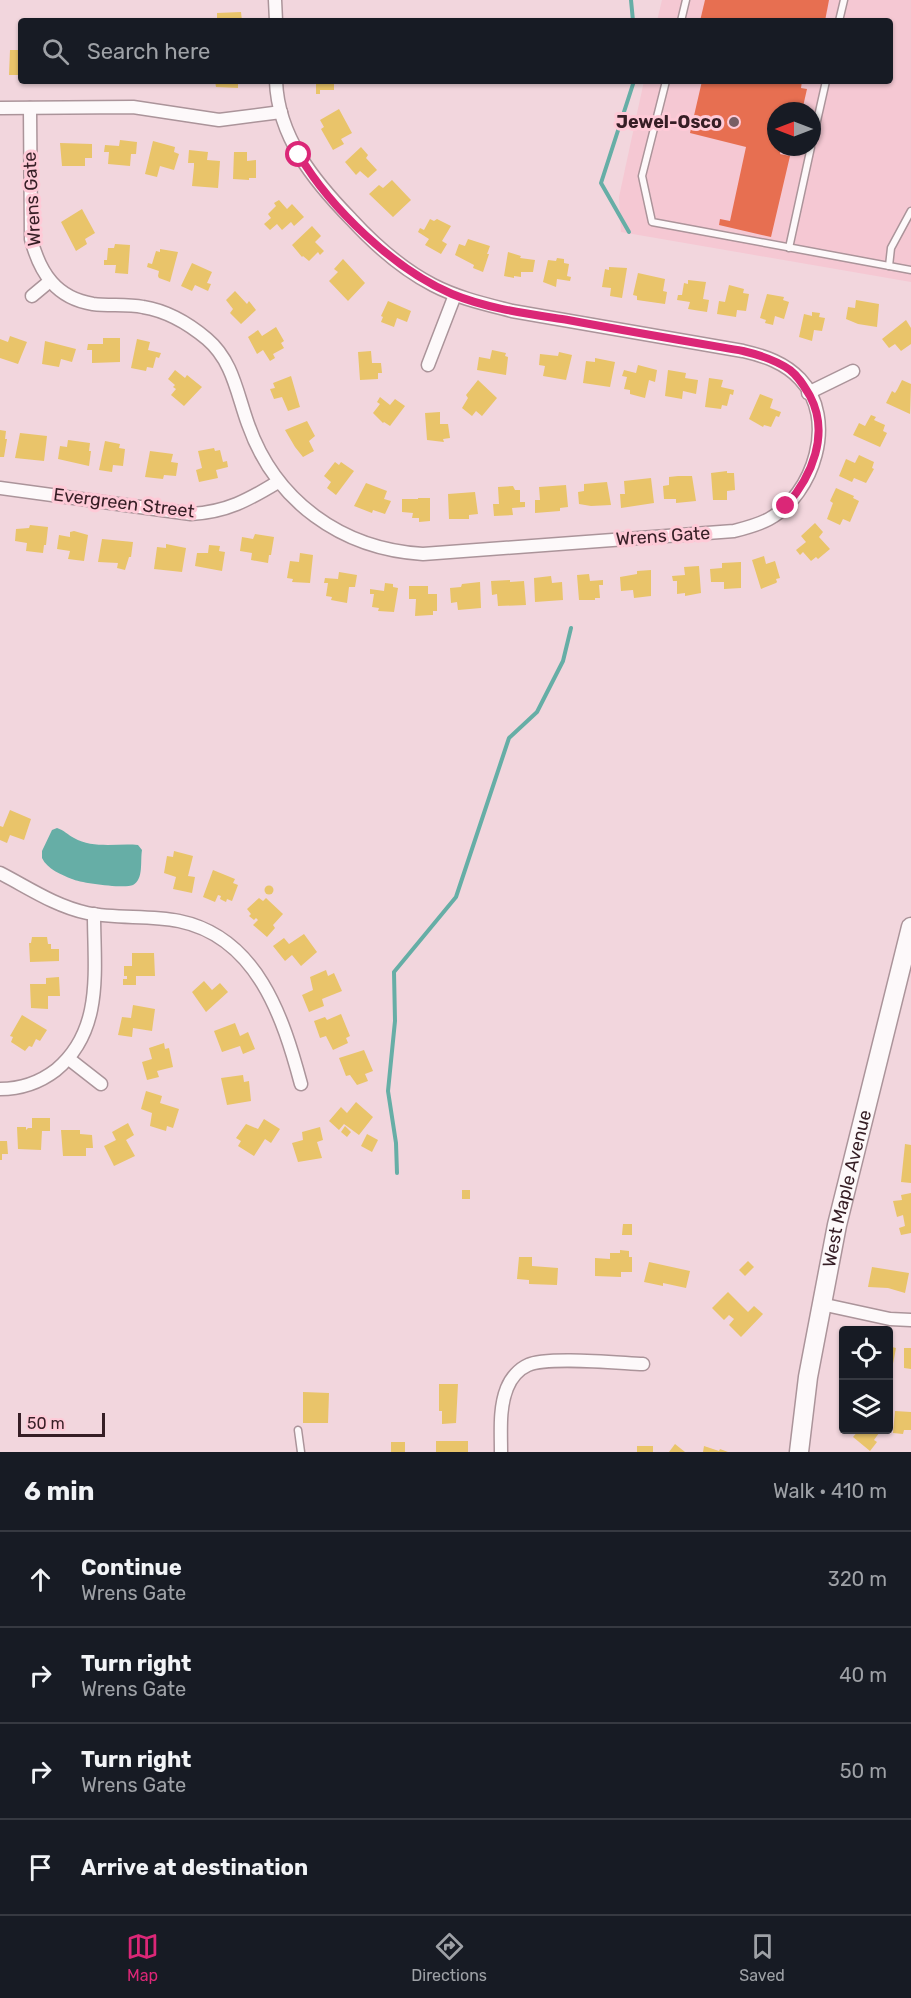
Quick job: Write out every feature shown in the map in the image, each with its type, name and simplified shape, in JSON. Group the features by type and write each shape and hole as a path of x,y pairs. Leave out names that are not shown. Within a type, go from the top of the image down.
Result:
{"main road":[{"name":"West Maple Avenue","path":"799,1452 808,1377 839,1215 911,927"}],"street":[{"path":"275,0 276,18"},
{"name":"Wrens Gate","path":"30,108 31,239 43,273 57,287 75,298 92,303 143,307 168,313 189,325 209,341 230,371 256,446 278,482 296,502 338,532 367,544 406,553 423,554 734,531 770,518 786,506 798,492 809,472 817,448 819,429 815,405 802,381 790,370 774,360 759,355 512,311 455,295 422,279 371,241 304,164 287,132 280,112 276,84"},
{"path":"0,108 133,107 219,120 280,112"},
{"path":"32,296 51,281"},
{"path":"428,365 455,295"},
{"path":"808,393 853,371"},
{"name":"Evergreen Street","path":"0,488 191,514 231,508 278,482"},
{"path":"0,873 42,897 67,907 94,914 180,922 203,929 227,943 259,976 273,1001 293,1052 301,1084"},
{"path":"0,1089 15,1089 35,1083 69,1059 82,1040 91,1014 94,990 94,914"},
{"path":"69,1059 101,1084"},
{"path":"821,1304 890,1319 911,1320"},
{"path":"501,1452 502,1405 507,1387 517,1373 529,1365 545,1361 643,1364"}],"lane":[{"path":"682,18 686,0"},
{"path":"840,18 844,0"},
{"path":"665,84 642,176 652,222 911,270"},
{"path":"821,104 825,84"},
{"path":"789,248 810,156"},
{"path":"889,266 891,248 911,211"},
{"path":"298,1430 301,1452"}],"shaded area":[{"path":"662,0 911,0 911,282 621,232 619,197 643,84 893,84 893,18 658,18"}],"water":[{"path":"57,828 74,838 89,843 138,845 142,850 139,879 133,885 128,886 93,884 77,881 59,873 42,858 42,851 52,830"}],"building: Homes":[{"path":"241,12 242,18 217,18 217,13"},
{"path":"10,50 18,50 18,75 9,75"},
{"path":"216,84 238,84 238,88 216,87"},
{"path":"316,84 334,84 334,90 320,90 320,94 316,94"},
{"path":"339,109 352,133 341,139 344,144 333,150 321,129 324,127 320,120"},
{"path":"120,140 137,142 136,154 131,154 130,166 108,164 109,152 104,152 105,145 119,146"},
{"path":"153,141 175,147 174,152 179,154 174,170 160,166 157,177 145,174"},
{"path":"60,143 92,144 92,158 85,158 85,166 62,166"},
{"path":"361,147 368,155 366,158 377,170 368,178 360,171 356,175 345,162"},
{"path":"189,150 208,152 207,160 220,161 218,188 192,186 194,163 188,163"},
{"path":"234,152 247,152 247,161 256,160 256,178 233,179"},
{"path":"392,180 411,200 393,217 369,194 379,185 383,188"},
{"path":"279,200 287,209 292,204 304,217 294,226 291,222 282,230 277,224 270,230 264,224 271,218 268,214 276,206 274,203"},
{"path":"82,209 95,233 85,239 87,244 76,251 61,222"},
{"path":"430,219 434,221 437,219 451,226 442,241 447,244 441,254 425,245 429,239 418,232 420,228 424,230"},
{"path":"312,226 321,236 315,242 324,251 320,255 318,252 309,261 302,257 292,245"},
{"path":"468,239 490,246 483,272 455,255 459,244 465,246"},
{"path":"115,244 130,245 128,274 115,273 116,265 104,265 108,248 114,248"},
{"path":"160,249 178,252 170,282 159,278 159,271 147,267 148,263 152,264 156,251 160,252"},
{"path":"508,252 521,256 520,258 535,260 533,272 521,272 521,277 514,276 514,278 504,276"},
{"path":"557,258 564,259 564,263 569,264 567,276 571,277 570,281 557,279 556,287 543,282 548,260 556,261"},
{"path":"343,259 365,283 348,301 329,281 338,272 334,269"},
{"path":"192,263 212,272 207,283 211,284 208,291 195,285 192,291 181,286"},
{"path":"609,267 627,268 622,298 610,296 611,288 602,287 605,269 609,270"},
{"path":"638,273 665,279 663,291 667,292 665,304 637,300 637,296 633,295"},
{"path":"688,280 706,282 703,299 709,300 707,312 688,309 690,302 677,300 678,295 682,295 684,283 688,284"},
{"path":"729,285 744,289 743,293 749,294 746,311 737,310 736,317 717,314 719,301 725,302"},
{"path":"235,291 247,304 249,301 256,310 241,324 230,313 233,309 226,300"},
{"path":"767,294 784,297 783,300 789,302 784,319 775,316 773,325 765,323 766,320 760,318"},
{"path":"856,300 879,304 877,327 858,324 846,319 848,307 855,308"},
{"path":"388,301 411,311 407,322 397,318 394,327 381,322 383,317 381,316"},
{"path":"812,312 820,313 819,317 825,318 822,331 814,330 812,341 799,337 804,314 812,316"},
{"path":"906,320 911,328 911,344 901,351 895,344 889,348 882,339"},
{"path":"276,327 284,341 281,343 284,348 273,354 275,358 270,361 263,350 257,354 248,337 258,330 262,336"},
{"path":"10,336 27,342 18,364 0,358 0,339 8,342"},
{"path":"103,338 120,338 120,362 92,363 92,350 87,350 88,344 103,344"},
{"path":"137,339 150,342 148,350 161,353 159,358 156,357 153,368 147,367 146,371 131,368"},
{"path":"45,341 76,349 72,362 61,359 59,367 42,364"},
{"path":"492,350 506,353 505,356 508,357 506,375 477,370 479,357 490,359"},
{"path":"371,351 372,363 381,363 382,373 378,373 378,379 360,380 358,352"},
{"path":"559,352 572,355 566,380 543,376 545,366 539,365 540,354 558,356"},
{"path":"595,358 615,362 610,387 583,383 586,361 595,362"},
{"path":"638,365 657,370 655,382 649,380 645,398 630,394 630,390 624,389 627,377 622,376 624,370 636,373"},
{"path":"175,370 185,378 187,375 202,387 184,406 171,395 176,389 168,379"},
{"path":"668,370 686,373 685,378 698,380 696,394 683,391 682,399 665,396"},
{"path":"291,376 300,407 288,411 282,397 274,399 270,389 275,388 273,383"},
{"path":"709,378 723,380 721,387 734,390 733,395 730,394 727,406 722,405 721,409 705,407"},
{"path":"478,380 497,398 482,416 476,411 472,416 462,408 468,398 466,395"},
{"path":"902,380 911,384 910,414 886,403 892,391 895,393"},
{"path":"760,394 773,399 770,408 781,412 779,417 776,416 771,427 764,425 763,427 749,419"},
{"path":"380,397 390,405 395,399 405,406 390,426 383,423 373,413 380,404 377,402"},
{"path":"440,412 440,424 448,424 450,438 443,439 444,442 427,440 425,413"},
{"path":"871,415 876,417 874,420 885,425 883,431 887,433 880,447 853,435 859,423 865,426"},
{"path":"307,421 315,436 309,441 314,451 303,457 285,430"},
{"path":"0,430 6,431 4,457 0,457"},
{"path":"20,433 47,436 44,461 15,458"},
{"path":"68,440 90,443 89,466 58,459 60,446 67,447"},
{"path":"105,441 120,444 119,448 125,449 123,466 113,465 112,472 99,470"},
{"path":"214,448 215,451 220,450 223,462 227,461 228,467 216,470 218,478 199,482 196,470 202,468 198,451"},
{"path":"150,451 173,454 171,462 178,463 176,476 164,475 163,479 145,477"},
{"path":"859,455 874,462 872,468 874,469 866,483 854,478 852,482 839,476 846,459 855,463"},
{"path":"335,462 339,465 341,462 354,471 336,495 327,488 331,482 324,476"},
{"path":"727,471 727,473 734,473 735,490 727,491 727,500 713,500 711,473"},
{"path":"692,476 696,501 676,503 676,499 664,499 663,486 669,485 669,477"},
{"path":"651,478 654,503 621,508 620,494 625,494 624,481"},
{"path":"607,482 611,505 579,504 578,492 584,491 584,484"},
{"path":"366,483 387,491 384,499 391,501 385,514 373,510 372,513 354,506"},
{"path":"566,485 568,507 560,508 560,511 535,513 535,500 540,500 539,487"},
{"path":"513,486 515,490 520,490 520,502 525,502 525,507 512,508 513,515 494,516 493,504 499,504 498,487"},
{"path":"836,488 854,496 853,498 859,501 850,522 843,519 840,525 827,519 833,503 830,501"},
{"path":"475,492 478,514 469,515 469,519 449,519 448,494"},
{"path":"430,498 430,521 419,522 419,518 412,518 413,513 402,512 402,499"},
{"path":"815,523 823,532 819,537 830,549 818,559 816,557 811,561 803,552 800,555 796,550 806,542 801,536"},
{"path":"30,525 48,527 43,553 26,551 27,543 15,541 16,529 29,528"},
{"path":"70,532 88,535 84,561 68,559 70,551 57,549 59,535 70,537"},
{"path":"255,534 274,537 268,563 251,560 252,553 240,551 242,537 253,539"},
{"path":"102,539 133,542 131,557 129,557 125,570 117,568 118,563 98,562"},
{"path":"166,544 186,548 182,572 154,569 157,547 166,548"},
{"path":"209,545 220,546 219,551 225,552 222,571 195,566 197,553 208,553"},
{"path":"300,553 313,555 310,583 292,582 293,579 287,578 290,561 299,562"},
{"path":"764,556 766,564 775,561 780,578 776,579 776,583 761,589 752,560"},
{"path":"741,562 741,588 724,589 724,582 711,582 710,569 722,568 722,563"},
{"path":"699,566 701,593 685,596 685,593 677,594 677,581 673,581 672,576 685,575 684,567"},
{"path":"651,570 651,596 634,598 633,590 621,591 620,577 637,574 637,571"},
{"path":"339,572 357,575 355,587 349,587 347,603 331,600 332,597 326,596 328,583 324,583 325,578 338,579"},
{"path":"589,574 590,581 603,580 603,585 599,585 600,598 579,600 577,575"},
{"path":"551,576 552,583 562,582 563,600 535,602 534,578"},
{"path":"510,580 510,582 524,581 526,605 498,606 497,594 492,595 491,581"},
{"path":"480,582 481,608 458,610 457,602 451,603 450,588"},
{"path":"385,583 393,584 393,587 398,588 394,612 378,611 379,608 372,607 374,594 370,594 370,589 384,591"},
{"path":"409,586 428,586 428,594 437,594 437,611 433,611 433,615 415,616 416,599 409,599"},
{"path":"10,810 31,819 24,840 10,835 7,843 0,840 0,826 3,827"},
{"path":"174,851 193,856 188,876 195,877 192,893 173,889 176,877 164,873 167,856 173,857"},
{"path":"213,870 235,879 233,883 238,885 232,901 227,899 226,902 218,895 215,902 203,897"},
{"path":"269,885 274,890 269,895 264,890"},
{"path":"259,898 263,901 266,898 283,914 273,925 275,928 267,937 253,925 258,920 249,916 251,914 247,909"},
{"path":"304,934 317,952 301,966 292,955 285,961 273,946 284,938 289,944"},
{"path":"32,937 47,937 51,949 59,949 59,961 30,962 29,943"},
{"path":"132,953 154,953 155,976 136,976 136,985 123,985 123,979 127,979 127,976 124,976 124,966 132,966"},
{"path":"326,970 328,976 334,973 342,991 322,999 324,1006 309,1012 302,995 313,990 310,977"},
{"path":"59,977 60,996 48,996 48,1009 31,1008 30,984 46,984 46,978"},
{"path":"204,981 212,990 220,983 228,992 206,1012 192,992"},
{"path":"133,1005 155,1009 152,1031 133,1028 132,1037 118,1035 122,1017 131,1018"},
{"path":"341,1014 350,1036 346,1038 348,1043 333,1050 326,1036 320,1038 314,1021 325,1017 327,1020"},
{"path":"22,1015 47,1030 40,1041 36,1039 32,1047 29,1046 25,1051 11,1042 13,1037 10,1036"},
{"path":"235,1023 240,1036 248,1032 255,1049 243,1054 240,1046 222,1052 214,1031"},
{"path":"164,1043 165,1049 169,1048 173,1067 157,1071 159,1077 147,1080 142,1062 152,1059 149,1048"},
{"path":"364,1050 373,1071 365,1074 368,1081 357,1085 350,1075 346,1076 339,1058"},
{"path":"243,1075 244,1082 249,1081 251,1101 227,1105 221,1078"},
{"path":"146,1091 162,1096 160,1103 179,1109 173,1128 167,1126 166,1131 150,1126 152,1113 141,1109"},
{"path":"356,1102 373,1117 359,1135 344,1124 339,1130 329,1121 341,1107 347,1113"},
{"path":"32,1118 50,1118 50,1131 42,1131 41,1150 18,1149 17,1127 26,1127 26,1130 32,1128"},
{"path":"264,1119 280,1129 271,1143 265,1139 254,1156 238,1146 241,1141 236,1138 246,1124 258,1129"},
{"path":"128,1123 134,1135 126,1140 135,1156 114,1166 104,1146 116,1140 112,1132"},
{"path":"345,1126 351,1132 347,1137 341,1132"},
{"path":"320,1127 323,1140 317,1142 322,1158 298,1162 292,1143 303,1140 302,1132"},
{"path":"61,1130 80,1130 80,1134 92,1135 93,1148 86,1148 86,1156 63,1156"},
{"path":"367,1134 378,1140 372,1152 361,1146"},
{"path":"0,1141 7,1141 8,1154 2,1154 2,1160 0,1160"},
{"path":"905,1144 911,1145 911,1183 901,1182"},
{"path":"462,1190 470,1190 470,1199 462,1199"},
{"path":"911,1193 911,1233 901,1235 899,1228 905,1226 903,1215 897,1217 893,1201 902,1200 901,1195"},
{"path":"623,1224 632,1224 632,1235 622,1235"},
{"path":"620,1250 629,1251 629,1257 632,1257 632,1272 621,1272 621,1277 595,1276 595,1258 610,1259 610,1253 620,1253"},
{"path":"519,1257 532,1257 532,1266 558,1268 557,1285 529,1284 529,1280 517,1279"},
{"path":"748,1261 754,1267 745,1276 739,1270"},
{"path":"649,1262 690,1271 686,1288 644,1282"},
{"path":"872,1267 909,1273 905,1293 888,1288 868,1287"},
{"path":"728,1292 748,1312 754,1306 763,1314 741,1337 729,1325 734,1319 729,1315 724,1320 712,1308"},
{"path":"893,1347 896,1348 893,1364"},
{"path":"904,1348 911,1348 911,1369 904,1368"},
{"path":"439,1384 458,1384 456,1423 442,1424 442,1411 439,1411"},
{"path":"303,1392 329,1393 328,1423 303,1423"},
{"path":"895,1411 911,1412 911,1430 904,1430 903,1434 893,1433"},
{"path":"856,1434 878,1434 874,1440 877,1442 870,1451 853,1437"},
{"path":"436,1441 468,1441 468,1452 436,1452"},
{"path":"391,1442 405,1442 405,1452 391,1452"},
{"path":"675,1444 685,1452 669,1452"},
{"path":"637,1446 653,1446 653,1452 637,1452"},
{"path":"704,1446 719,1451 720,1449 728,1452 703,1452"}],"building: Shops":[{"path":"705,0 829,0 826,18 701,18"},
{"path":"701,84 802,84 801,88 807,89 804,102 767,102 767,156 790,156 771,237 719,225 720,219 730,221 746,147 690,133"}],"waterway":[{"path":"631,0 633,18"},
{"path":"629,232 601,183 633,84"},
{"path":"397,1173 396,1143 388,1091 395,1021 394,972 456,897 509,738 537,712 563,661 571,628"}],"place":[{"name":"Jewel-Osco","path":"734,122"}],"route":[{"path":"299,155 309,173 326,194 371,241 422,279 455,295 512,311 743,351 774,360 790,370 802,381 815,405 819,429 817,448 809,472 798,492 786,506"}]}
